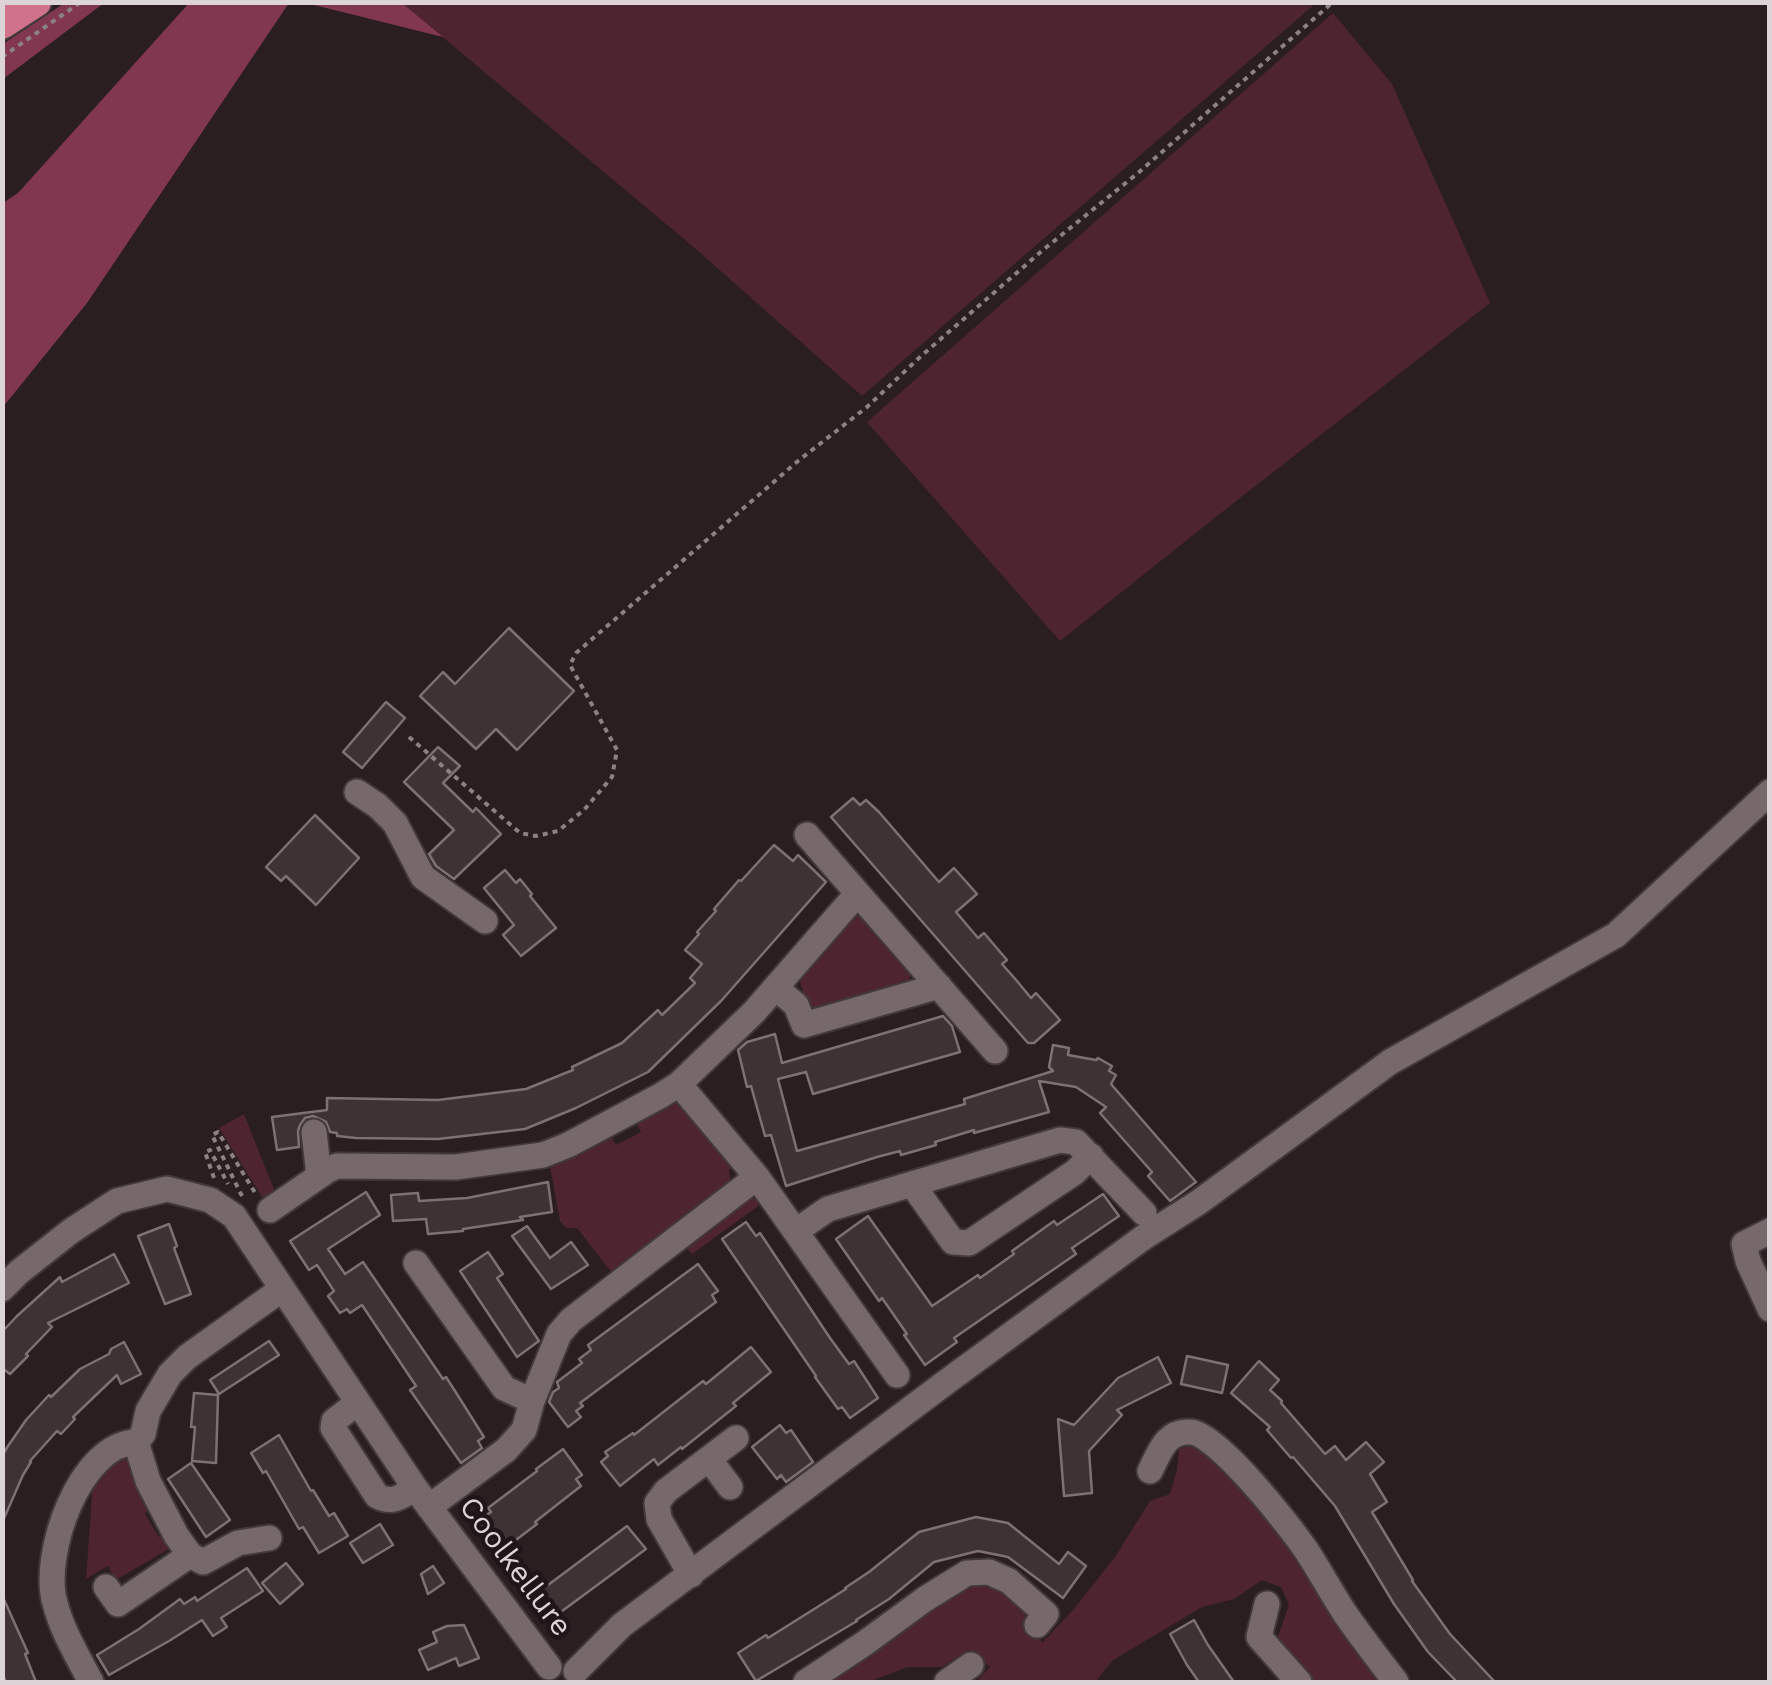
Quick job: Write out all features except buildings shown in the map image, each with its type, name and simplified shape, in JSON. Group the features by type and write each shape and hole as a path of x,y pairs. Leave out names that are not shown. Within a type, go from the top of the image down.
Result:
{"highway":[{"path":"2,24 36,2"}],"street":[{"path":"357,792 395,824 423,877 486,921"},
{"path":"544,1675 560,1663 571,1667 578,1677 622,1625 1144,1237 1199,1202 1390,1062 1616,934 1770,792"},
{"path":"806,835 995,1051"},
{"path":"266,1207 333,1167 456,1167 543,1155 660,1096 679,1084 776,988 857,894"},
{"path":"776,988 796,1005 804,1024 939,986"},
{"path":"679,1084 757,1177 897,1375"},
{"path":"314,1132 319,1176"},
{"path":"796,1230 828,1209 1060,1140 1076,1142 1144,1214"},
{"path":"912,1184 953,1242 968,1242 1075,1172 1091,1156"},
{"name":"Coolkellure","path":"357,1403 334,1421 333,1428 377,1496 386,1500 422,1497 509,1446 524,1430 559,1334 570,1320 757,1177"},
{"path":"2,1289 70,1230 118,1201 167,1189 210,1200 222,1208"},
{"name":"Coolkellure","path":"222,1208 234,1216 544,1675"},
{"path":"1770,1231 1744,1244 1770,1309"},
{"path":"416,1263 504,1388 532,1401"},
{"path":"91,1682 54,1601 55,1551 65,1512 78,1486 96,1464 115,1448 136,1442 143,1434 148,1412 170,1374 187,1357 282,1289"},
{"path":"1150,1472 1167,1438 1178,1433 1194,1431 1215,1444 1291,1529 1396,1682"},
{"path":"691,1576 659,1520 657,1504 666,1491 736,1438"},
{"path":"136,1442 148,1480 190,1555 203,1562 238,1542 269,1538"},
{"path":"708,1459 730,1487"},
{"path":"106,1588 118,1604 190,1555"},
{"path":"806,1682 967,1573 990,1572 1010,1580 1046,1614 1037,1625"},
{"path":"1267,1604 1258,1637 1299,1682"},
{"path":"947,1682 971,1665"}],"path":[{"path":"2,58 80,2"},
{"path":"409,737 520,834 536,836 558,831 571,821 612,777 617,750 570,665 576,653 798,461 867,408 920,357 1333,2"},
{"path":"222,1208 205,1152 210,1150 236,1199 243,1196 212,1134 218,1132 266,1207"}],"shaded area":[{"path":"66,2 104,3 3,79 3,44"},
{"path":"190,2 289,3 87,303 3,407 3,203 18,193"},
{"path":"306,3 402,3 443,37"},
{"path":"402,3 1316,3 862,396 697,250"},
{"path":"1333,13 1392,84 1490,303 1060,641 867,422"},
{"path":"854,915 865,916 912,973 907,984 816,1010 806,1002 799,978"},
{"path":"667,1103 680,1103 735,1162 729,1171 731,1183 613,1274 577,1228 566,1228 560,1221 549,1161 609,1132 616,1145 641,1132 634,1119"},
{"path":"244,1114 275,1192 264,1200 219,1128"},
{"path":"748,1199 761,1204 692,1254 686,1247"},
{"path":"1193,1445 1215,1453 1264,1513 1382,1682 1313,1682 1276,1642 1289,1605 1281,1587 1262,1580 1234,1599 1202,1607 1113,1660 1095,1682 976,1682 990,1667 969,1650 942,1667 908,1667 868,1682 830,1682 919,1616 971,1587 986,1584 1030,1614 1023,1629 1043,1642 1115,1557 1150,1501 1170,1494 1179,1449"},
{"path":"122,1448 149,1508 145,1514 159,1537 164,1534 172,1547 116,1580 108,1566 86,1579 93,1482"}]}
